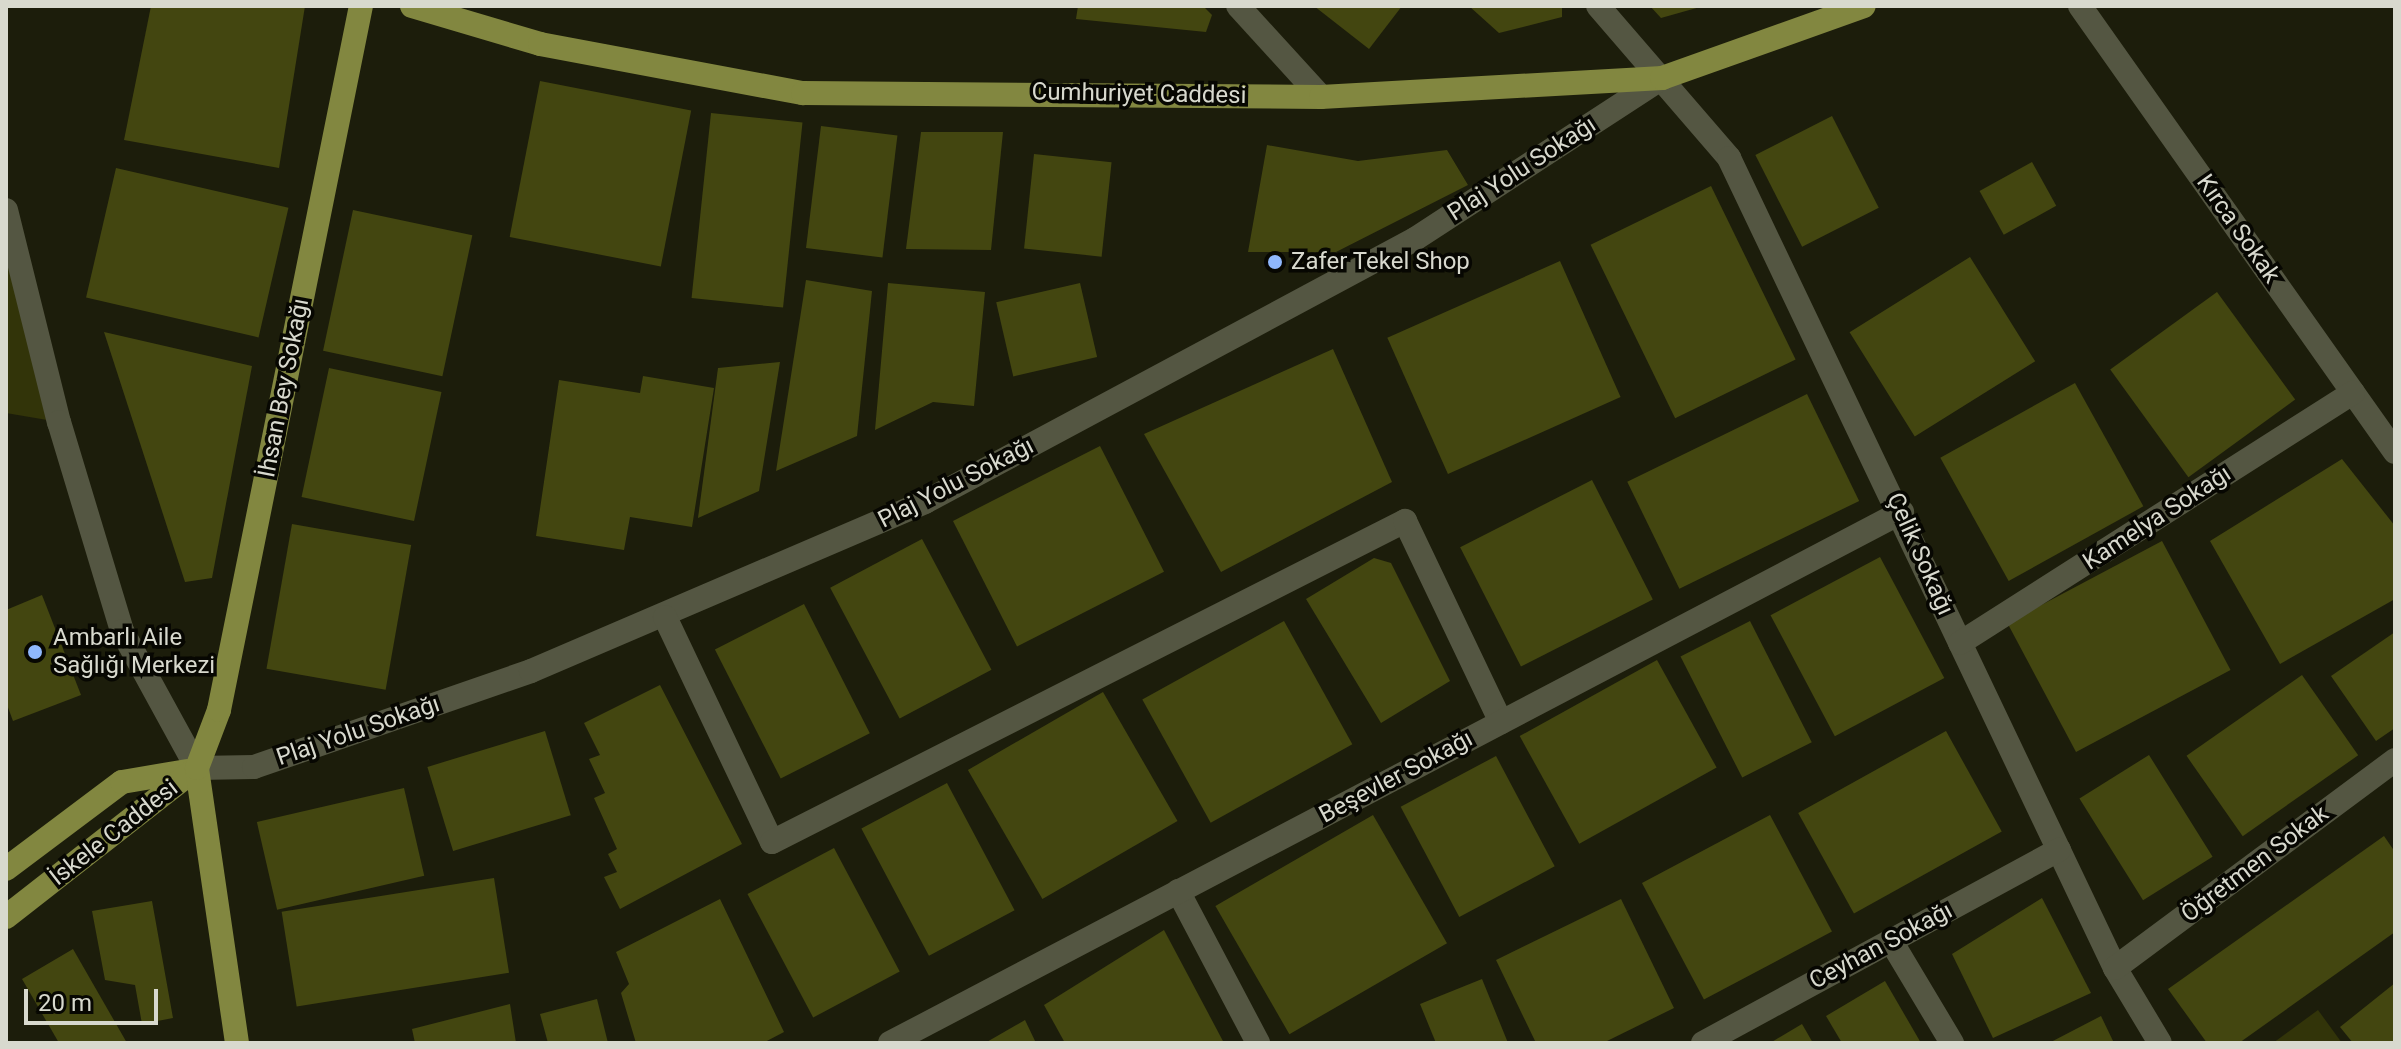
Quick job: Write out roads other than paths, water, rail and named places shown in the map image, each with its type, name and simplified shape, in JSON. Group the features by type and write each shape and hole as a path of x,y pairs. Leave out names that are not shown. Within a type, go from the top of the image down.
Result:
{"main road":[{"name":"İhsan Bey Sokağı","path":"197,768 219,710 361,6"},
{"name":"Cumhuriyet Caddesi","path":"412,6 540,44 803,93 1321,97 1662,78 1864,6"},
{"name":"İskele Caddesi","path":"6,869 122,782 197,768"},
{"name":"İskele Caddesi","path":"6,917 197,768"},
{"path":"197,768 237,1043"}],"street":[{"path":"1238,6 1321,97"},
{"name":"Çelik Sokağı","path":"1598,6 1729,158 1902,512 1960,643 2115,968 2160,1043"},
{"name":"Kırca Sokak","path":"2080,6 2395,452"},
{"name":"Plaj Yolu Sokağı","path":"197,768 254,767 665,617 925,502 1401,247 1662,78"},
{"path":"6,210 59,422 122,631 197,768"},
{"name":"Kamelya Sokağı","path":"1960,643 2353,393"},
{"name":"Beşevler Sokağı","path":"890,1043 1902,512"},
{"path":"665,617 772,842 1405,521 1501,722"},
{"name":"Öğretmen Sokak","path":"2115,968 2395,760"},
{"name":"Ceyhan Sokağı","path":"1703,1043 2059,850"},
{"path":"1178,891 1258,1043"},
{"path":"1891,941 1952,1043"}],"place":[{"name":"Zafer Tekel Shop","path":"1275,262"},
{"name":"Ambarlı Aile Sağlığı Merkezi","path":"35,652"}]}
